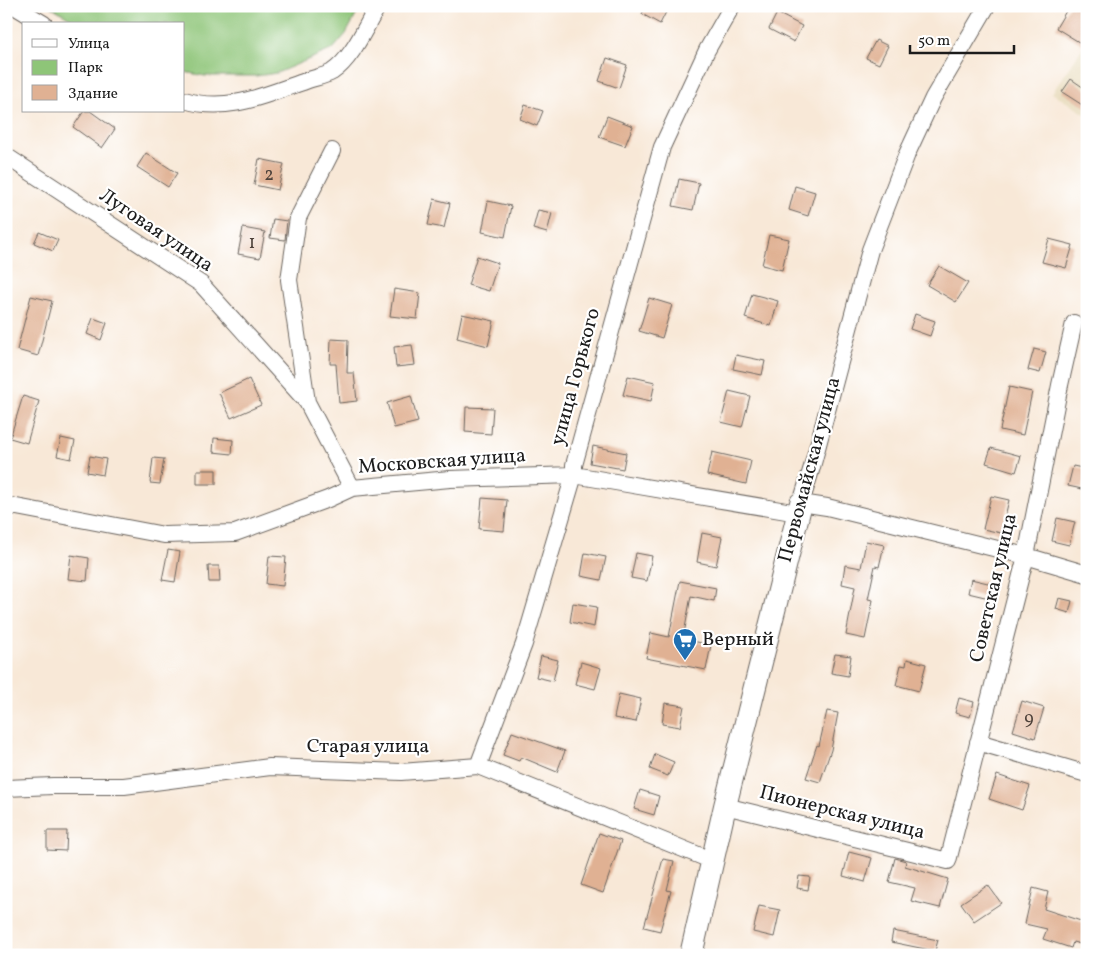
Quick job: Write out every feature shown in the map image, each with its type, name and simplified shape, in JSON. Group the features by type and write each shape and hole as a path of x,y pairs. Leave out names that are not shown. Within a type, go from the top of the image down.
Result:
{"street":[{"path":"14,6 41,22"},
{"path":"185,100 201,105 227,105 263,96 332,72 352,52 378,6"},
{"name":"улица Горького","path":"478,766 524,644 574,475 574,465 662,147 707,50 732,6"},
{"name":"Первомайская улица","path":"691,955 725,806 799,508 812,467 870,250 907,154 933,98 987,6"},
{"path":"332,151 298,218 289,280 307,402 352,488"},
{"name":"Луговая улица","path":"6,156 201,284 307,402"},
{"name":"Советская улица","path":"948,861 1026,556 1074,323"},
{"name":"Московская улица","path":"6,505 164,535 235,533 320,502 352,488 450,479 574,475 799,508 836,510 1026,556 1087,574"},
{"path":"978,742 1087,774"},
{"name":"Старая улица","path":"6,788 124,786 270,767 401,772 478,766 713,861"},
{"name":"Пионерская улица","path":"725,806 948,861"}],"shaded area":[{"path":"1087,41 1087,115 1052,93"}],"green space":[{"path":"50,6 361,6 346,34 333,49 277,73 256,76 205,76 185,72 185,22 77,22"}],"building":[{"path":"646,6 655,6 666,12 660,24 642,14"},
{"path":"1069,6 1087,6 1087,47 1056,28"},
{"path":"777,13 802,26 794,42 769,29"},
{"path":"876,40 888,46 879,64 866,58"},
{"path":"607,58 627,65 619,88 599,81"},
{"path":"1071,79 1087,90 1087,108 1062,92"},
{"path":"525,105 543,111 537,126 520,119"},
{"path":"83,112 91,112 115,129 102,148 73,127"},
{"path":"607,116 633,126 625,146 599,137"},
{"path":"146,153 177,173 168,187 137,167"},
{"path":"259,159 284,164 278,190 254,185"},
{"path":"679,179 699,183 693,210 673,206"},
{"path":"795,186 815,192 808,216 789,210"},
{"path":"434,199 450,203 444,228 428,225"},
{"path":"488,201 511,206 505,237 482,232"},
{"path":"538,210 552,213 547,233 533,229"},
{"path":"273,219 287,221 285,240 270,238"},
{"path":"243,228 265,232 260,258 238,254"},
{"path":"39,232 58,240 53,251 34,243"},
{"path":"769,235 789,239 782,270 762,265"},
{"path":"1049,239 1073,245 1066,268 1042,262"},
{"path":"477,256 498,263 489,291 468,285"},
{"path":"939,266 968,283 956,302 927,285"},
{"path":"394,289 420,293 417,319 390,316"},
{"path":"752,294 778,301 771,326 745,318"},
{"path":"31,296 52,301 38,356 17,350"},
{"path":"649,298 672,305 662,338 639,331"},
{"path":"462,314 494,321 488,346 457,338"},
{"path":"915,314 935,321 930,336 910,329"},
{"path":"93,318 107,323 101,340 87,334"},
{"path":"331,339 348,340 347,373 354,373 357,401 339,403 336,364 330,364"},
{"path":"412,345 415,365 396,367 394,347"},
{"path":"1034,349 1046,352 1040,373 1028,370"},
{"path":"736,355 765,361 762,375 733,369"},
{"path":"628,376 655,382 651,401 623,395"},
{"path":"249,379 261,405 231,418 219,393"},
{"path":"1009,387 1032,392 1023,435 1000,430"},
{"path":"729,391 750,396 742,427 721,422"},
{"path":"23,396 39,401 27,443 10,438"},
{"path":"411,396 418,422 394,428 387,403"},
{"path":"466,407 493,408 491,434 465,432"},
{"path":"61,438 75,441 71,459 57,456"},
{"path":"214,438 233,440 232,454 213,452"},
{"path":"593,446 626,453 623,469 590,463"},
{"path":"991,448 1021,456 1016,472 986,463"},
{"path":"712,452 751,461 746,484 707,475"},
{"path":"90,456 106,459 103,475 87,472"},
{"path":"153,458 164,459 160,484 150,483"},
{"path":"1073,466 1087,469 1082,489 1068,486"},
{"path":"197,470 216,470 216,484 197,484"},
{"path":"991,496 1009,500 1001,533 983,529"},
{"path":"482,498 507,500 504,531 479,529"},
{"path":"1057,518 1075,522 1069,545 1052,541"},
{"path":"702,533 722,537 716,566 697,562"},
{"path":"866,541 884,545 879,567 875,566 868,599 873,600 865,639 846,635 855,587 842,584 845,565 861,568"},
{"path":"168,550 180,552 175,582 162,580"},
{"path":"585,553 606,557 601,580 581,576"},
{"path":"636,553 652,556 647,581 631,578"},
{"path":"71,555 89,558 87,581 68,579"},
{"path":"269,556 286,557 283,586 266,584"},
{"path":"208,566 219,566 220,582 209,582"},
{"path":"971,579 992,584 989,598 968,593"},
{"path":"680,581 716,588 714,601 691,596 683,639 711,645 706,670 646,658 651,633 669,637"},
{"path":"1059,598 1072,601 1069,613 1056,609"},
{"path":"573,603 597,607 594,627 570,622"},
{"path":"835,654 851,656 848,676 831,673"},
{"path":"541,656 558,660 553,681 536,677"},
{"path":"907,659 926,664 919,691 896,685 901,665 906,666"},
{"path":"581,662 601,668 595,689 575,684"},
{"path":"619,694 641,699 636,722 614,718"},
{"path":"959,698 974,702 970,717 955,713"},
{"path":"1022,701 1044,708 1035,738 1013,731"},
{"path":"665,703 684,706 680,727 662,724"},
{"path":"827,711 838,713 831,750 820,782 806,778 817,745 819,746"},
{"path":"512,732 565,751 557,772 521,757 519,761 503,755"},
{"path":"655,754 674,762 668,776 650,769"},
{"path":"997,775 1030,786 1022,810 989,799"},
{"path":"640,790 659,796 654,815 634,809"},
{"path":"47,831 67,831 66,851 47,850"},
{"path":"599,833 621,841 603,893 581,885"},
{"path":"849,852 872,858 865,882 843,876"},
{"path":"895,858 906,861 905,866 948,879 940,908 911,901 915,888 889,882"},
{"path":"663,859 674,861 667,890 671,891 660,931 644,927"},
{"path":"799,876 810,877 808,890 797,888"},
{"path":"988,885 1001,903 974,921 961,903"},
{"path":"1033,888 1048,892 1044,909 1087,923 1087,946 1073,942 1071,948 1043,939 1047,929 1025,924"},
{"path":"759,906 780,910 774,937 753,932"},
{"path":"893,931 938,940 935,951 891,942"}],"place":[{"name":"Верный","path":"685,661"}]}
